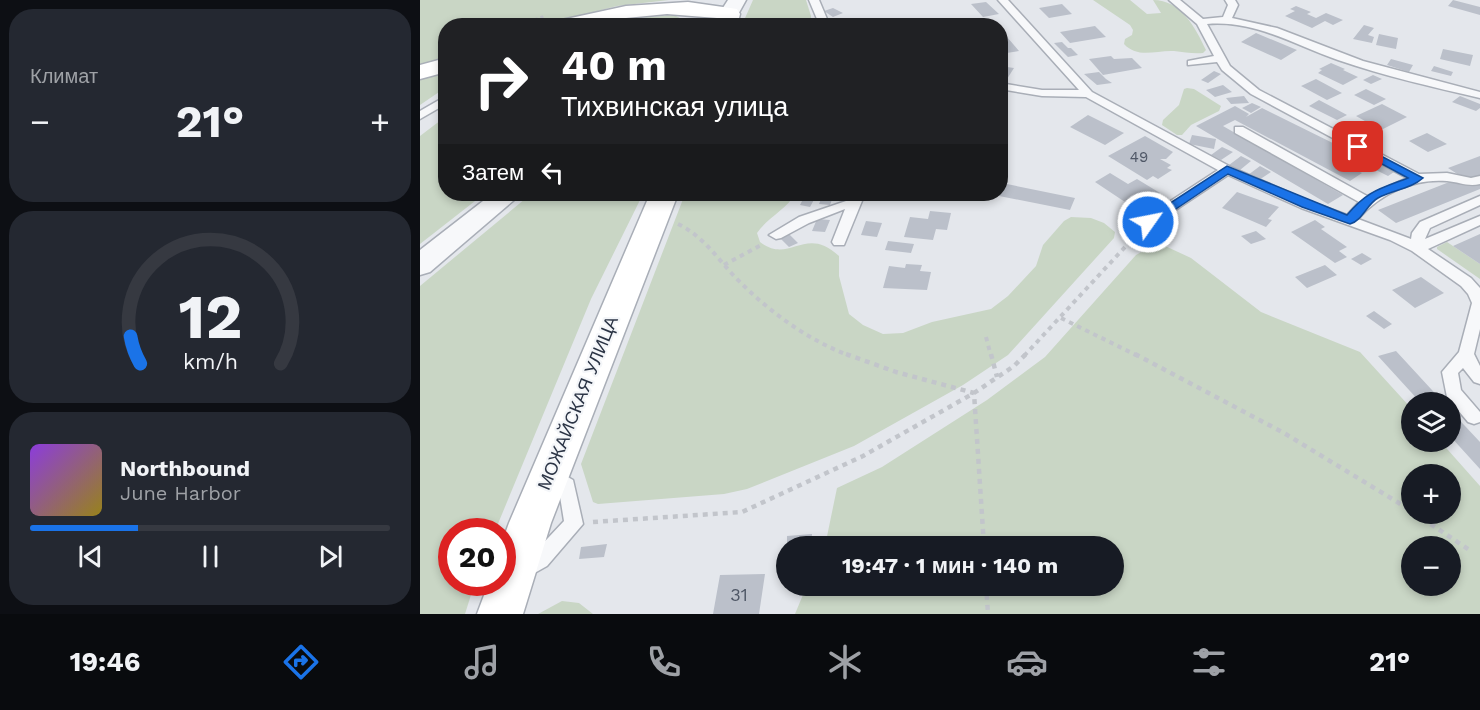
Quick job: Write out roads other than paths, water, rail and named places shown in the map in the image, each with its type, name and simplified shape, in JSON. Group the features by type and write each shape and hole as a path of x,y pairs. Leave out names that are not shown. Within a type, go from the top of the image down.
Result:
{"main road":[{"path":"597,18 636,8 665,5 697,5 731,13"},
{"path":"420,72 438,67"},
{"name":"МОЖАЙСКАЯ УЛИЦА","path":"516,565 547,479 658,206"},
{"name":"МОЖАЙСКАЯ УЛИЦА","path":"500,614 506,596"}],"street":[{"path":"420,265 499,201"}],"lane":[{"path":"814,0 822,18"},
{"path":"1003,0 1088,94 1227,170 1306,205 1350,220 1417,248 1466,282 1475,292 1479,303 1476,326 1466,354 1450,372 1453,392 1474,417"},
{"path":"1174,0 1201,21 1218,56 1236,79 1255,92 1417,178"},
{"path":"1227,19 1233,5 1230,0"},
{"path":"1201,21 1227,19 1256,23 1344,59 1480,95"},
{"path":"1218,56 1221,34"},
{"path":"1192,63 1218,56"},
{"path":"1008,87 1042,93 1088,94"},
{"path":"420,116 438,104"},
{"path":"1239,130 1366,201"},
{"path":"1148,222 1227,170"},
{"path":"1350,220 1366,201 1417,178 1447,177 1471,182 1480,180"},
{"path":"1417,248 1419,233 1425,225 1480,200"},
{"path":"776,235 799,220 848,201"},
{"path":"839,242 855,201"},
{"path":"1417,248 1480,220"},
{"path":"1466,354 1470,365 1480,378"},
{"path":"516,572 540,560 574,524 567,486 559,480 547,479"}]}
